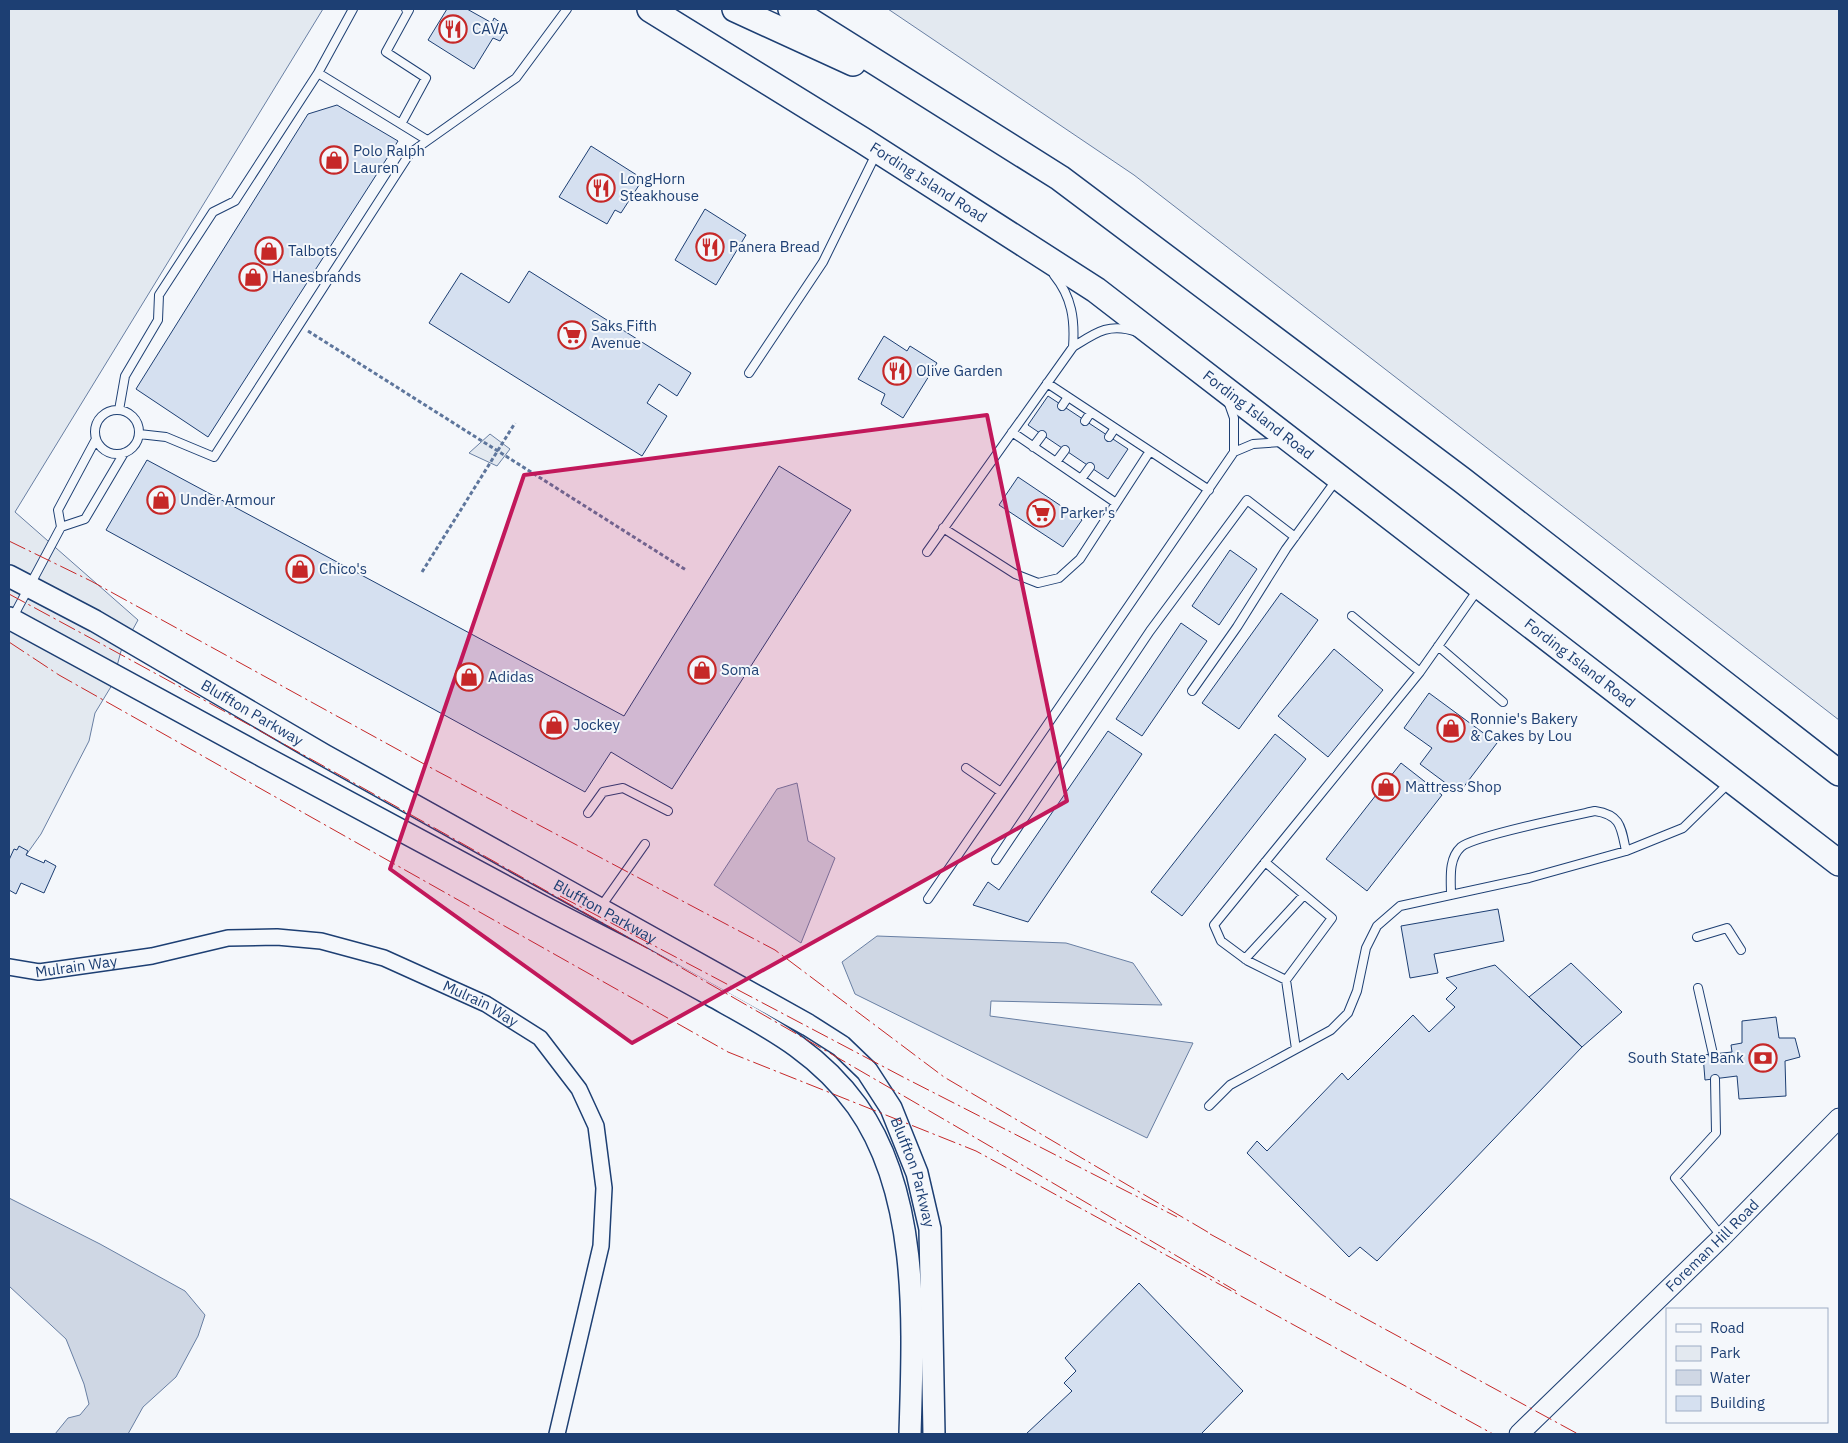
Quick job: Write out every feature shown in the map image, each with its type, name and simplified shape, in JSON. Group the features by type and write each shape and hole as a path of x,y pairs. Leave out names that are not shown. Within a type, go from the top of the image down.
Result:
{"highway":[{"name":"Fording Island Road","path":"650,9 878,150 1096,290 1839,863"},
{"path":"735,9 942,103"},
{"path":"791,9 1068,184 1462,480 1839,774"},
{"path":"1673,735 1738,773 1839,842"}],"main road":[{"name":"Bluffton Parkway","path":"9,576 95,621 333,760 808,1025 841,1046 867,1071 891,1108 917,1173 930,1228 934,1434"},
{"name":"Bluffton Parkway","path":"10,619 192,719 695,986 782,1034 825,1067 858,1108 880,1146 899,1198 909,1266 910,1434"}],"street":[{"name":"Mulrain Way","path":"9,967 39,972 152,956 228,938 277,938 321,941 384,958 486,1004 540,1038 579,1090 596,1126 604,1188 601,1246 557,1434"},
{"name":"Foreman Hill Road","path":"1519,1434 1722,1237 1839,1118"}],"lane":[{"path":"119,410 125,376 158,320 159,295 214,212 235,201 318,73 353,9"},
{"path":"401,124 426,78 386,52 409,10 406,9"},
{"path":"139,434 166,437 214,457 410,152 516,78 567,9"},
{"path":"318,73 427,140"},
{"path":"749,373 824,262 878,150"},
{"path":"1035,251 1064,286 1073,317 1073,347"},
{"path":"927,552 1073,347 1100,330 1115,329 1134,330 1165,344"},
{"path":"1047,383 1209,490"},
{"path":"928,898 1234,452 1234,418 1224,390"},
{"path":"1062,406 1068,397"},
{"path":"10,619 61,527 58,510 96,439 98,422 111,411 119,410 134,418 139,434 132,449 124,454 115,455 107,452 96,439"},
{"path":"1086,421 1092,412"},
{"path":"1109,437 1115,428"},
{"path":"1012,432 1116,503"},
{"path":"1034,447 1042,435"},
{"path":"1234,452 1253,444 1293,442"},
{"path":"1056,462 1065,450"},
{"path":"943,528 1014,574 1038,583 1059,578 1080,559 1150,452"},
{"path":"61,527 85,519 124,454"},
{"path":"1081,479 1090,467"},
{"path":"1192,691 1237,627 1295,537 1338,477"},
{"path":"996,860 1150,631 1247,500 1295,537"},
{"path":"1286,980 1245,959 1221,940 1214,925 1420,672 1480,586"},
{"path":"1352,616 1420,672"},
{"path":"1438,646 1504,702"},
{"path":"966,768 1001,792"},
{"path":"1209,1106 1230,1085 1331,1030 1348,1013 1357,991 1366,948 1377,926 1400,906 1529,878 1626,851 1683,828 1732,780"},
{"path":"588,813 603,792 623,788 668,811"},
{"path":"1451,895 1452,862 1462,847 1480,839 1595,810 1609,813 1620,824 1626,851"},
{"path":"599,910 645,844"},
{"path":"1265,862 1332,918 1286,980 1296,1049"},
{"path":"1245,959 1304,895"},
{"path":"1697,937 1727,928 1740,950"},
{"path":"1698,988 1713,1054"},
{"path":"1715,1079 1716,1133 1675,1178 1722,1237"}],"path":[{"path":"298,326 686,570"},
{"path":"422,572 516,423"}],"highlighted area":[{"path":"987,415 1067,801 632,1043 390,869 524,475"}],"green space":[{"path":"9,9 323,9 15,512 138,620 121,651 112,685 95,713 89,741 41,834 9,879"},
{"path":"888,9 1839,9 1839,720 1134,175"},
{"path":"490,434 510,449 497,466 469,453"}],"water":[{"path":"797,783 808,841 835,858 801,943 714,885 777,789"},
{"path":"877,936 1066,943 1133,963 1162,1005 991,1001 990,1016 1193,1043 1147,1138 855,994 842,962"},
{"path":"9,1198 100,1244 185,1291 205,1315 198,1336 176,1377 143,1407 128,1434 55,1434 68,1418 80,1415 89,1404 84,1384 66,1339 9,1286"}],"building":[{"path":"447,9 467,9 492,23 494,18 508,28 500,41 493,38 474,69 428,40"},
{"path":"337,105 398,141 208,437 136,389 308,114"},
{"name":"LongHorn Steakhouse","path":"591,146 643,179 621,213 615,210 607,224 559,197"},
{"name":"Panera Bread","path":"705,209 746,235 716,285 675,260"},
{"path":"529,271 691,373 677,396 659,384 647,403 667,416 642,456 429,323 461,273 509,303"},
{"name":"Olive Garden","path":"884,336 907,351 910,346 937,363 903,418 881,404 885,394 858,379"},
{"name":"Parker's","path":"1048,396 1128,449 1108,479 1028,425"},
{"path":"147,460 624,716 779,466 851,510 672,789 611,752 585,792 106,530"},
{"name":"Parker's","path":"1018,477 1082,520 1063,547 999,505"},
{"path":"1230,550 1257,569 1219,625 1192,606"},
{"path":"1281,593 1318,620 1239,729 1202,703"},
{"path":"1181,623 1207,641 1142,736 1116,719"},
{"path":"1334,649 1383,690 1328,757 1278,716"},
{"path":"1429,693 1497,743 1459,793 1420,764 1432,748 1404,728"},
{"path":"1108,731 1142,754 1028,922 973,905 988,882 999,890"},
{"path":"1275,734 1306,759 1182,916 1151,892"},
{"path":"1401,763 1442,795 1367,891 1326,859"},
{"path":"19,846 28,851 26,855 44,863 45,860 56,866 44,893 21,883 16,894 9,890 9,860 14,849 17,850"},
{"path":"1498,909 1504,941 1434,954 1438,973 1410,978 1401,926"},
{"path":"1571,963 1622,1012 1582,1047 1529,997"},
{"path":"1495,965 1582,1047 1377,1261 1360,1247 1349,1257 1247,1153 1257,1141 1267,1151 1342,1073 1348,1080 1413,1015 1429,1032 1455,1007 1446,999 1457,988 1446,978"},
{"path":"1776,1017 1779,1038 1795,1038 1800,1057 1785,1061 1786,1096 1739,1099 1737,1076 1705,1080 1703,1055 1732,1052 1731,1045 1742,1043 1742,1021"},
{"path":"1139,1283 1243,1391 1201,1434 1026,1434 1072,1391 1064,1383 1076,1371 1065,1358"}],"power":[{"path":"9,541 91,581 435,770 775,950 944,1077 1211,1234"},
{"path":"9,594 318,763 626,936 932,1112 1236,1291"},
{"path":"9,642 59,675 728,1052 976,1151 1493,1434"},
{"path":"560,896 903,1077 1177,1217"},
{"path":"1210,1234 1578,1434"}],"place":[{"name":"CAVA","path":"453,29"},
{"name":"Polo Ralph Lauren","path":"334,160"},
{"name":"LongHorn Steakhouse","path":"601,188"},
{"name":"Panera Bread","path":"710,247"},
{"name":"Talbots","path":"269,251"},
{"name":"Hanesbrands","path":"253,277"},
{"name":"Saks Fifth Avenue","path":"572,335"},
{"name":"Olive Garden","path":"897,371"},
{"name":"Under Armour","path":"161,500"},
{"name":"Parker's","path":"1041,513"},
{"name":"Chico's","path":"300,569"},
{"name":"Soma","path":"702,670"},
{"name":"Adidas","path":"469,677"},
{"name":"Jockey","path":"554,725"},
{"name":"Ronnie's Bakery & Cakes by Lou","path":"1451,728"},
{"name":"Mattress Shop","path":"1386,787"},
{"name":"South State Bank","path":"1763,1058"}]}
